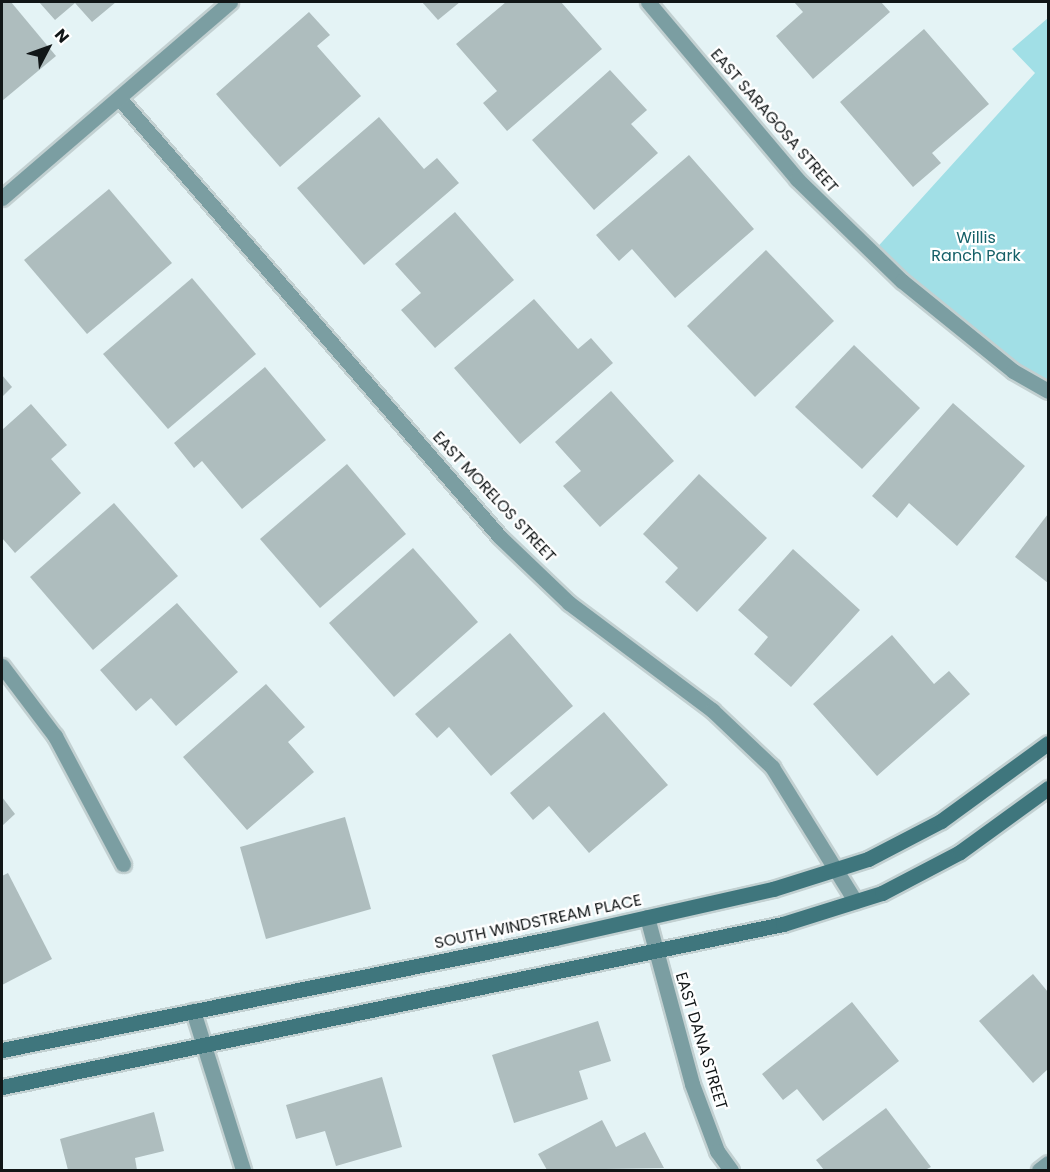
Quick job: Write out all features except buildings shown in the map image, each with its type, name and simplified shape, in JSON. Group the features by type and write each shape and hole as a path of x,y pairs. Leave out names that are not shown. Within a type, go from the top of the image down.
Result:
{"street":[{"path":"2,198 230,2"},
{"name":"EAST SARAGOSA STREET","path":"648,2 797,179 902,281 1013,371 1048,391"},
{"name":"EAST MORELOS STREET","path":"119,98 500,537 569,603 712,710 772,767 855,901"},
{"path":"2,666 55,736 123,864"},
{"name":"SOUTH WINDSTREAM PLACE","path":"2,1050 773,889 868,859 941,821 1048,743"},
{"path":"2,1088 783,924 882,893 960,852 1048,788"},
{"name":"EAST DANA STREET","path":"647,917 692,1084 717,1151 731,1170"},
{"path":"193,1011 243,1170"},
{"path":"1039,1170 1048,1163"}],"green space":[{"name":"Willis Ranch Park","path":"1048,18 1048,391 873,252 1035,73 1012,49"}]}
